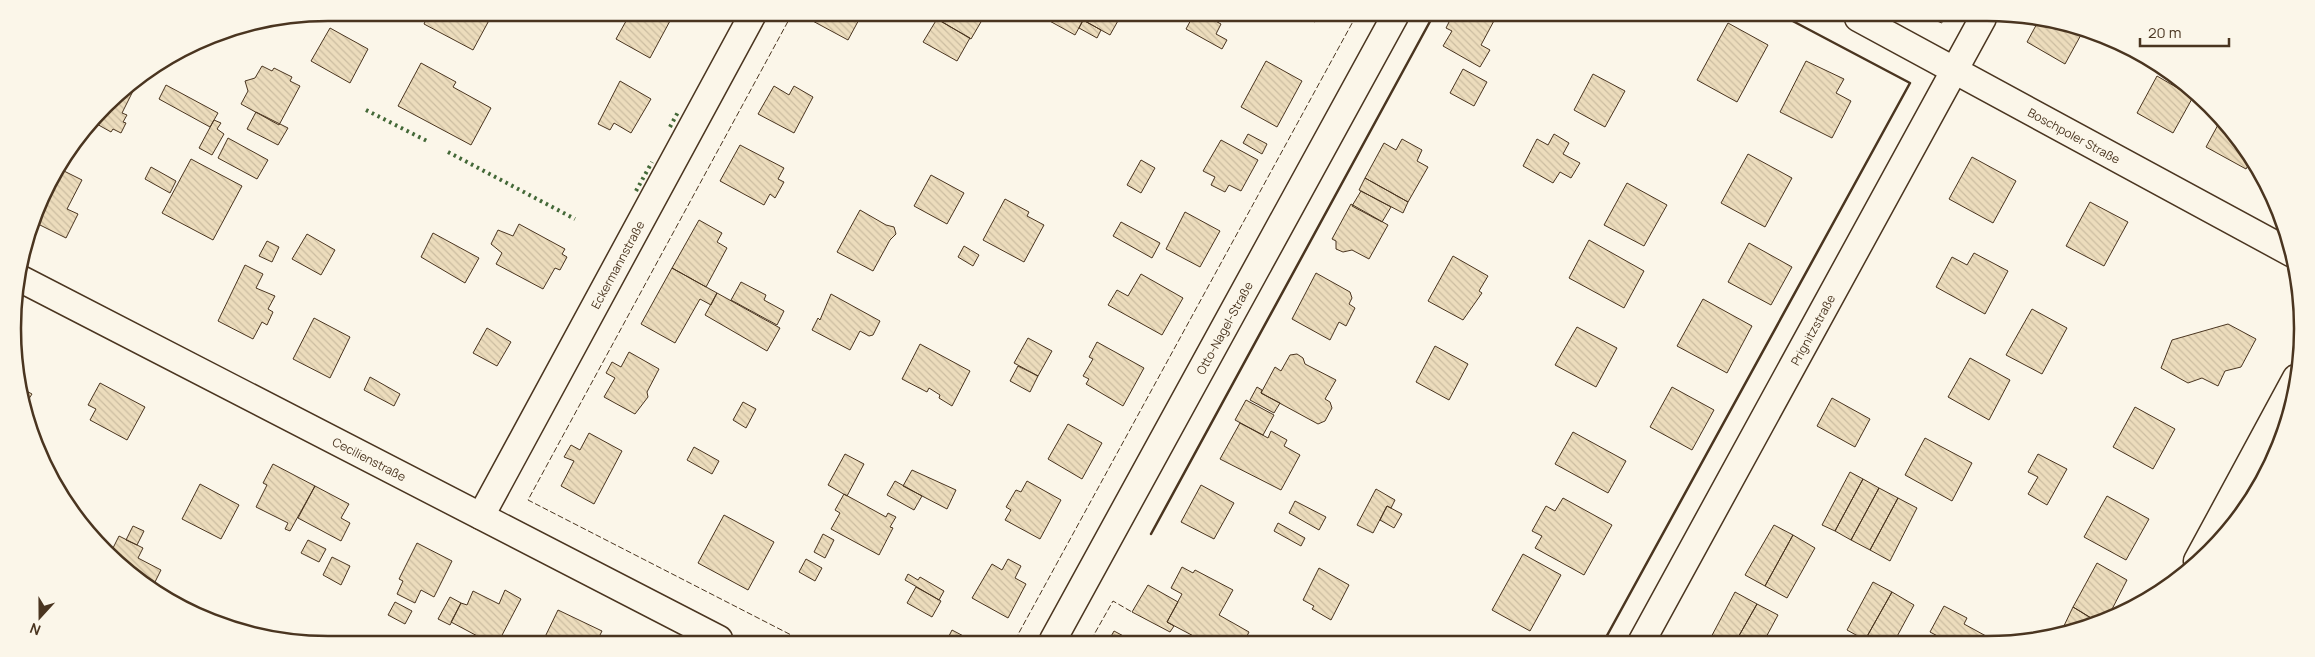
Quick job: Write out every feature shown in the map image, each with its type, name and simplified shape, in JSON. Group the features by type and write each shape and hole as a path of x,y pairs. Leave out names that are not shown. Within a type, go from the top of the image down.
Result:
{"street":[{"name":"Eckermannstraße","path":"481,516 749,21"},
{"name":"Otto-Nagel-Straße","path":"1055,636 1392,21"},
{"name":"Boschpoler Straße","path":"1864,21 2283,249"},
{"name":"Prignitzstraße","path":"1645,636 1981,21"},
{"name":"Cecilienstraße","path":"25,281 713,636"},
{"path":"2208,542 2286,397"}],"building":[{"path":"425,21 489,21 473,50 424,24"},
{"path":"626,21 670,21 650,58 616,39"},
{"path":"813,21 858,21 848,40"},
{"path":"936,21 940,21 970,38 957,61 923,42"},
{"path":"940,21 982,21 971,39"},
{"path":"1050,21 1083,21 1075,35"},
{"path":"1082,21 1085,21 1101,30 1097,38 1079,28"},
{"path":"1085,21 1118,21 1110,35"},
{"path":"1190,21 1215,21 1221,24 1216,34 1227,40 1222,49 1186,29"},
{"path":"1450,21 1494,21 1481,45 1490,50 1480,67 1443,46 1452,31 1446,28"},
{"path":"1728,23 1768,45 1737,102 1697,80"},
{"path":"2036,25 2080,36 2065,64 2027,42"},
{"path":"330,28 368,49 350,83 311,61"},
{"path":"1266,61 1302,81 1277,127 1241,107"},
{"path":"1806,61 1844,79 1836,93 1851,101 1832,138 1780,112"},
{"path":"421,63 456,82 453,87 491,108 471,145 398,106"},
{"path":"262,66 272,71 274,68 292,77 290,81 300,86 279,125 241,104 248,91 245,81 255,78"},
{"path":"1463,69 1487,82 1474,106 1450,93"},
{"path":"1593,74 1625,91 1605,127 1574,110"},
{"path":"2157,76 2178,88 2192,99 2173,133 2137,113"},
{"path":"620,81 651,99 631,133 614,123 610,130 598,124"},
{"path":"166,85 218,113 210,127 159,99"},
{"path":"774,86 789,95 794,86 813,97 794,133 758,114"},
{"path":"133,92 122,113 127,115 123,122 126,123 121,133 113,129 111,132 98,125"},
{"path":"256,112 288,128 278,145 247,129"},
{"path":"214,120 221,123 217,129 224,134 212,155 199,148"},
{"path":"2218,126 2248,166 2246,169 2206,147"},
{"path":"1248,134 1267,144 1262,154 1243,143"},
{"path":"1554,134 1569,143 1563,154 1580,163 1571,178 1560,172 1553,183 1523,166 1537,139 1548,145"},
{"path":"228,138 268,160 257,179 218,158"},
{"path":"1402,139 1422,150 1417,161 1428,167 1408,202 1365,178 1384,143 1396,150"},
{"path":"1221,140 1258,160 1241,191 1229,185 1225,192 1211,185 1215,177 1203,171"},
{"path":"740,145 784,168 778,179 784,182 775,198 770,194 764,205 720,181"},
{"path":"1748,154 1792,178 1765,227 1721,203"},
{"path":"1972,157 2016,181 1993,223 1949,199"},
{"path":"191,159 242,186 213,240 162,213"},
{"path":"1141,160 1155,168 1141,193 1127,185"},
{"path":"151,167 176,181 170,193 145,179"},
{"path":"64,171 82,180 67,209 78,214 66,238 40,225"},
{"path":"931,175 964,193 947,224 914,206"},
{"path":"1365,178 1408,202 1403,213 1359,190"},
{"path":"1627,183 1667,205 1644,246 1604,225"},
{"path":"1361,191 1391,207 1382,222 1352,206"},
{"path":"1005,199 1029,212 1027,216 1044,225 1024,262 983,240"},
{"path":"2090,202 2128,222 2104,266 2066,246"},
{"path":"1351,204 1388,225 1369,259 1352,250 1343,252 1336,249 1336,241 1332,239"},
{"path":"860,210 886,225 894,227 896,234 890,240 873,271 837,252"},
{"path":"1185,212 1220,231 1200,267 1166,249"},
{"path":"699,220 722,233 717,242 727,248 706,287 672,268"},
{"path":"1121,222 1160,243 1152,258 1113,236"},
{"path":"519,224 565,249 562,254 567,257 560,270 555,268 543,289 496,264 502,253 491,244 498,230 513,236"},
{"path":"433,233 479,258 465,283 421,257"},
{"path":"307,234 335,250 321,275 292,259"},
{"path":"1589,240 1644,271 1624,308 1569,278"},
{"path":"267,241 279,247 272,262 259,256"},
{"path":"1749,243 1792,267 1771,305 1728,282"},
{"path":"964,246 979,255 973,266 958,257"},
{"path":"1974,253 2008,271 1985,314 1936,287 1952,257 1967,265"},
{"path":"1453,256 1488,276 1479,291 1482,293 1463,320 1428,301"},
{"path":"245,265 263,274 256,288 275,296 268,309 273,312 267,325 262,322 253,339 218,321"},
{"path":"672,268 717,293 711,305 700,299 675,343 641,324"},
{"path":"1316,273 1350,292 1352,298 1349,304 1355,308 1346,326 1339,322 1330,340 1292,319"},
{"path":"1141,274 1183,298 1162,335 1108,305 1117,290 1128,296"},
{"path":"741,282 766,295 764,300 784,311 777,325 731,300"},
{"path":"717,293 780,328 767,351 705,315"},
{"path":"831,294 880,321 873,335 869,336 860,331 850,350 812,330 818,318 820,320"},
{"path":"1703,299 1752,326 1727,373 1677,346"},
{"path":"2032,309 2067,328 2042,374 2006,355"},
{"path":"314,318 350,337 330,378 293,359"},
{"path":"2228,324 2256,339 2241,367 2225,371 2218,386 2202,378 2188,383 2161,368 2172,340"},
{"path":"1577,327 1617,348 1596,387 1555,365"},
{"path":"487,328 511,342 497,366 473,353"},
{"path":"1028,338 1052,351 1038,376 1014,363"},
{"path":"1097,342 1144,368 1123,406 1086,384 1089,379 1083,376 1093,359 1089,357"},
{"path":"920,344 970,371 952,406 939,398 940,395 929,388 927,392 902,379"},
{"path":"1435,346 1468,364 1449,400 1416,382"},
{"path":"629,352 659,369 647,392 648,397 635,414 604,397 615,378 606,373 612,362 621,367"},
{"path":"1297,354 1303,358 1305,364 1336,380 1325,399 1330,402 1332,408 1325,421 1318,424 1261,393 1275,367 1281,371 1290,355"},
{"path":"1970,358 2010,380 1989,420 1948,397"},
{"path":"1018,366 1038,376 1030,392 1010,381"},
{"path":"370,377 400,394 394,406 364,390"},
{"path":"100,383 145,407 127,440 90,420 96,409 88,405"},
{"path":"1257,387 1262,390 1261,393 1280,403 1274,413 1250,400"},
{"path":"1672,387 1714,410 1692,450 1650,427"},
{"path":"1832,398 1870,419 1855,447 1817,426"},
{"path":"1246,400 1274,415 1263,435 1235,420"},
{"path":"743,402 756,409 746,428 733,420"},
{"path":"2135,407 2175,429 2153,469 2113,447"},
{"path":"1240,423 1268,438 1271,431 1287,440 1284,446 1300,455 1281,490 1220,459"},
{"path":"1068,424 1102,443 1082,479 1048,459"},
{"path":"1573,432 1626,461 1608,493 1555,464"},
{"path":"589,433 622,451 594,504 561,486 574,461 564,457 571,445 580,450"},
{"path":"1925,438 1972,463 1952,501 1905,475"},
{"path":"694,447 719,461 712,474 687,460"},
{"path":"845,454 864,464 847,496 828,485"},
{"path":"2038,454 2067,469 2047,505 2028,494 2038,477 2028,472"},
{"path":"273,464 315,486 290,531 285,529 288,523 256,507 267,485 263,483"},
{"path":"912,470 956,490 947,509 903,486"},
{"path":"1850,472 1863,479 1835,531 1822,525"},
{"path":"1863,479 1879,488 1851,540 1835,531"},
{"path":"895,481 922,496 914,510 887,495"},
{"path":"1027,481 1061,500 1040,539 1005,520 1011,510 1006,507 1016,490 1021,492"},
{"path":"200,484 239,505 221,539 182,519"},
{"path":"1201,485 1234,503 1214,539 1181,522"},
{"path":"315,486 349,504 341,518 350,523 341,541 298,518"},
{"path":"1879,488 1898,498 1870,550 1851,540"},
{"path":"1376,489 1395,500 1391,508 1387,506 1373,533 1357,525"},
{"path":"844,494 886,517 888,513 896,517 890,527 893,528 879,555 831,529 840,513 835,510"},
{"path":"2107,496 2149,519 2126,560 2084,537"},
{"path":"1563,498 1612,525 1584,575 1535,548 1542,536 1532,531 1546,506 1555,511"},
{"path":"1898,498 1917,508 1890,561 1870,550"},
{"path":"1295,501 1326,517 1319,530 1289,513"},
{"path":"1387,506 1402,514 1394,528 1380,520"},
{"path":"724,515 774,542 748,590 698,563"},
{"path":"1278,523 1305,538 1301,546 1274,531"},
{"path":"1774,525 1793,535 1765,586 1745,575"},
{"path":"133,526 144,531 137,545 126,540"},
{"path":"823,534 834,540 825,558 814,552"},
{"path":"1793,535 1815,548 1787,598 1765,586"},
{"path":"119,536 143,548 138,558 161,570 155,582 126,560 113,548"},
{"path":"308,540 326,549 319,562 301,553"},
{"path":"417,543 452,561 434,597 421,590 415,603 397,594 403,581 399,579"},
{"path":"1523,554 1561,575 1530,631 1492,610"},
{"path":"332,557 350,566 341,585 323,575"},
{"path":"806,559 822,568 815,581 799,572"},
{"path":"1008,559 1021,566 1015,578 1026,584 1008,618 972,598 992,564 1002,570"},
{"path":"2097,563 2127,580 2113,608 2090,617 2073,607"},
{"path":"1182,567 1193,573 1195,570 1233,590 1219,615 1249,632 1247,636 1193,636 1167,622 1182,594 1171,588"},
{"path":"1319,568 1349,585 1331,620 1312,609 1314,606 1303,600"},
{"path":"908,574 918,580 920,577 944,591 939,600 905,580"},
{"path":"1873,582 1892,592 1867,636 1858,636 1847,630"},
{"path":"1148,585 1178,602 1167,622 1174,626 1170,632 1132,612"},
{"path":"916,587 941,601 932,617 907,603"},
{"path":"505,590 521,599 502,636 477,636 451,622 461,603 467,605 473,591 499,604"},
{"path":"1735,592 1757,604 1739,636 1712,636"},
{"path":"1892,592 1914,605 1897,636 1867,636"},
{"path":"450,597 461,603 450,625 438,619"},
{"path":"395,602 412,611 405,624 388,615"},
{"path":"1757,604 1778,615 1767,636 1739,636"},
{"path":"1944,606 1967,618 1964,624 1986,636 1938,636 1930,632"},
{"path":"2073,607 2090,617 2085,619 2064,625"},
{"path":"558,610 602,631 600,636 545,636"},
{"path":"952,630 963,636 949,636"},
{"path":"1114,631 1123,636 1111,636"}],"hedge":[{"path":"366,110 429,142"},
{"path":"670,127 678,112"},
{"path":"448,152 575,219"},
{"path":"636,191 652,162"}],"fence":[{"path":"788,21 528,500 793,636"},
{"path":"1017,636 1353,21"},
{"path":"1937,21 1942,23 1943,21"},
{"path":"1093,636 1113,601 1132,612"}],"wall":[{"path":"1151,534 1430,21"},
{"path":"1607,636 1910,83 1793,21"}]}
